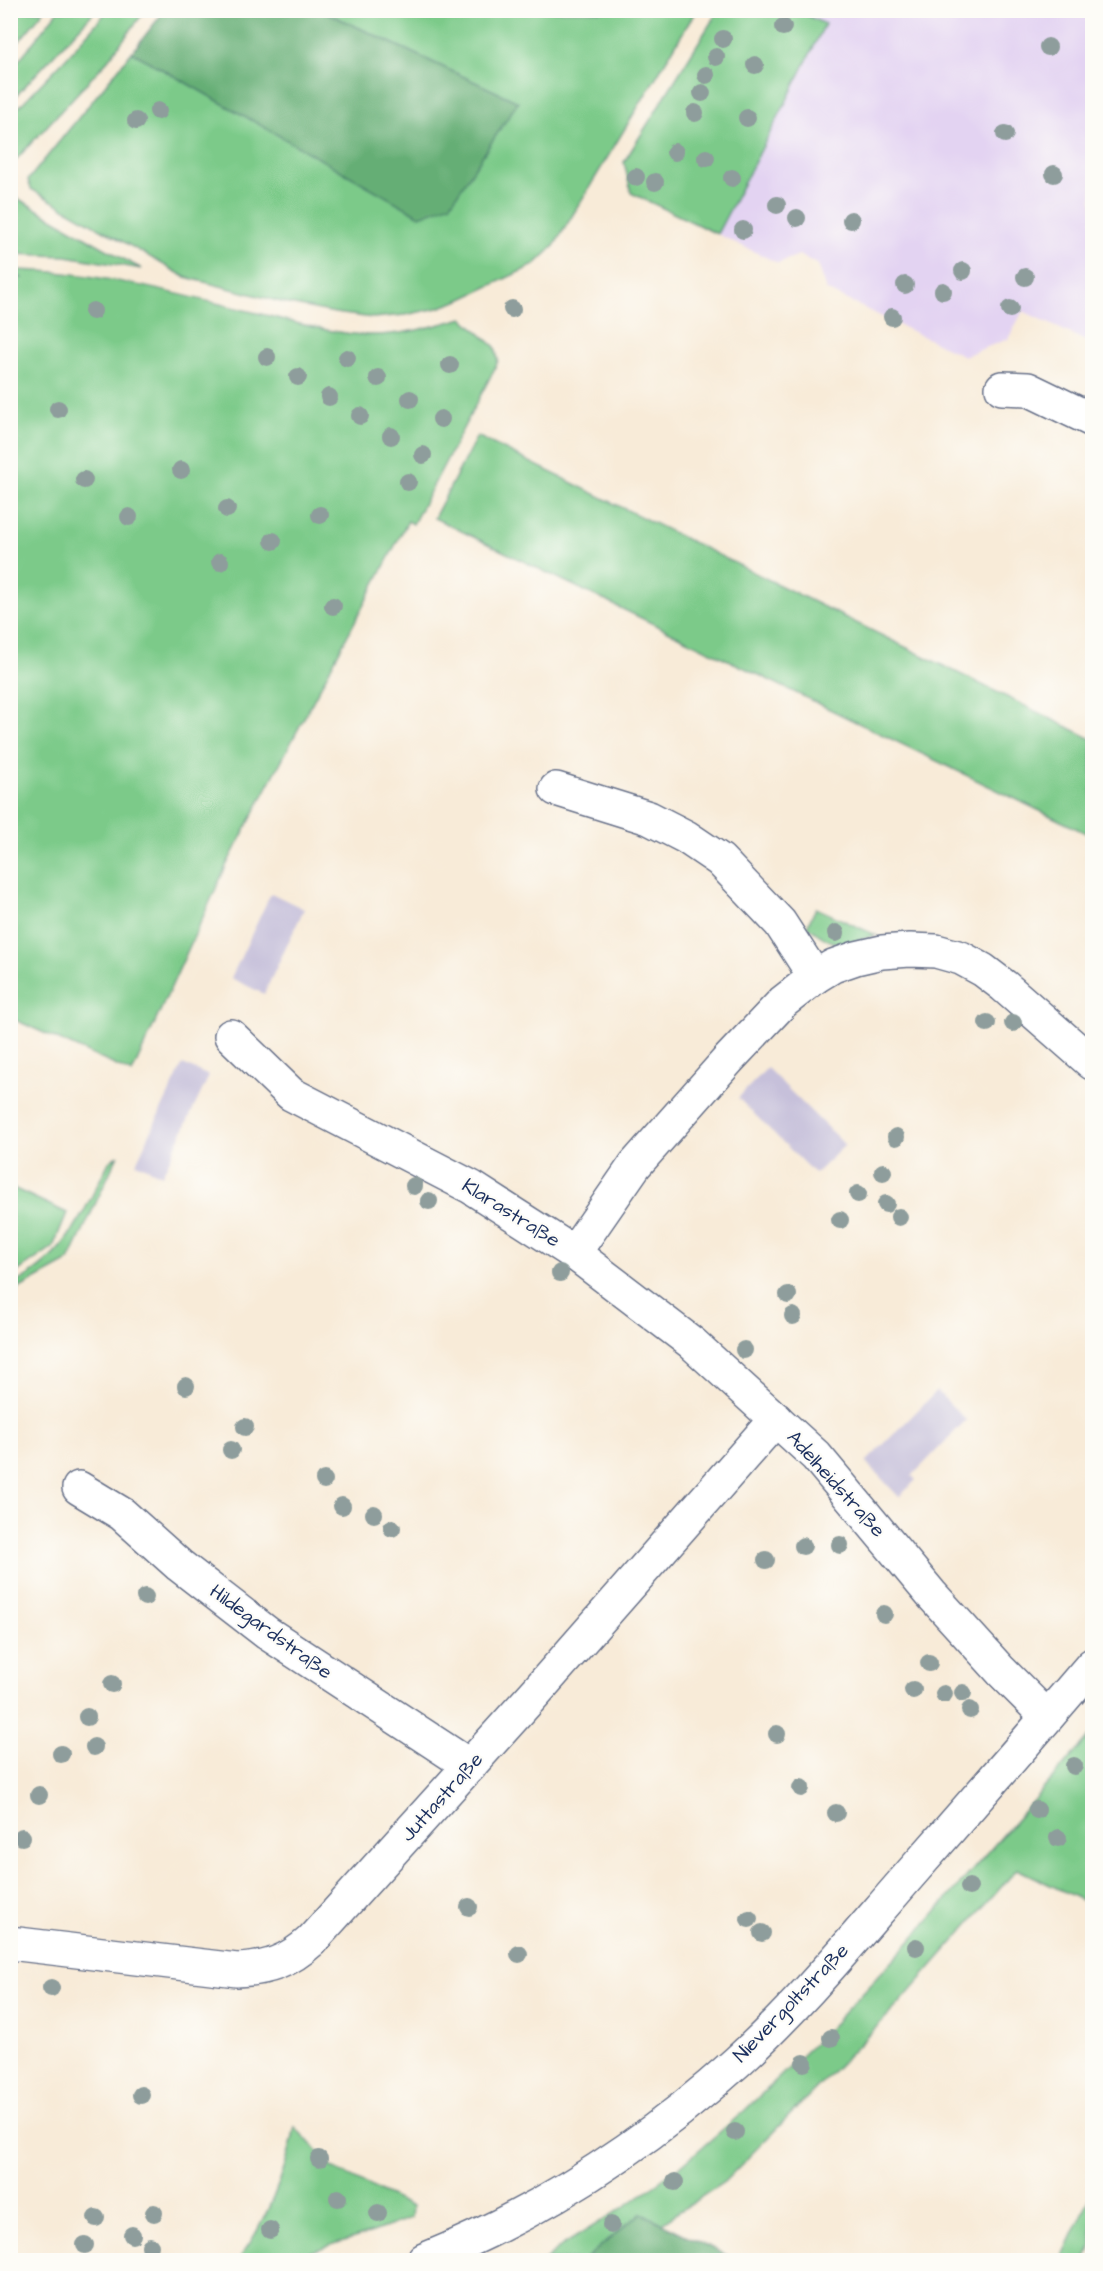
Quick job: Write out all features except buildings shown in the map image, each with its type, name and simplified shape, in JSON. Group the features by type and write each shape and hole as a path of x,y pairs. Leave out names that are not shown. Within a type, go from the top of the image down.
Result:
{"street":[{"path":"1002,388 1028,389 1092,420"},
{"path":"556,789 649,818 686,837 720,860 780,923 815,977"},
{"name":"Klarastraße","path":"231,1036 291,1094 471,1187 574,1252 635,1165 776,1010 815,977 844,962 882,952 936,951 961,958 983,969 1092,1063"},
{"name":"Adelheidstraße","path":"574,1252 692,1343 816,1456 932,1594 1001,1671 1047,1717"},
{"name":"Juttastraße","path":"10,1943 237,1970 269,1967 280,1963 311,1941 470,1766 776,1419"},
{"name":"Hildegardstraße","path":"79,1488 122,1514 179,1565 267,1633 470,1766"},
{"name":"Nievergoltstraße","path":"424,2260 466,2252 511,2221 568,2189 624,2153 687,2105 738,2061 792,2007 1092,1665"}],"shaded area":[{"path":"718,11 1092,11 1092,344 1023,311 1008,339 964,356 826,290 817,264 799,255 778,263 631,193 624,162"},
{"path":"271,893 304,909 264,994 231,978"},
{"path":"183,1064 209,1076 162,1175 136,1163"},
{"path":"767,1068 845,1145 815,1174 738,1098"},
{"path":"937,1391 966,1420 912,1476 916,1480 899,1497 866,1462"}],"green space":[{"path":"108,10 145,11 108,60 11,165 11,115"},
{"path":"165,10 323,11 518,102 451,204 420,216 132,52"},
{"path":"21,11 44,11 11,51 11,22"},
{"path":"58,11 95,11 11,101 11,70"},
{"path":"323,11 696,11 554,246 534,265 438,308 405,315 373,318 289,304 185,277 31,189 28,180 132,52 420,215 518,102"},
{"path":"718,11 810,11 808,16 825,24 717,234 631,193 624,162"},
{"path":"10,194 142,269 66,256 11,254"},
{"path":"11,270 43,271 106,279 345,333 373,335 396,333 419,330 463,318 495,347 498,360 413,524 408,521 228,862 132,1073 11,1018 10,278 22,278"},
{"path":"477,436 1092,739 1092,836 434,518"},
{"path":"816,908 876,935 847,943 826,939 807,926"},
{"path":"118,1155 69,1261 11,1293 11,1285 46,1262 71,1233 109,1162"},
{"path":"11,1187 67,1213 53,1247 11,1276"},
{"path":"1092,1733 1092,1905 1017,1869 899,2004 724,2182 662,2223 641,2213 584,2260 545,2260 561,2246 624,2207 678,2168 744,2111 823,2035 906,1946"},
{"path":"295,2127 333,2168 412,2207 411,2218 299,2255 275,2260 242,2260 241,2256 260,2226 275,2194"},
{"path":"1092,2194 1092,2244 1085,2260 1061,2260"},
{"path":"641,2213 736,2260 584,2260"}]}
